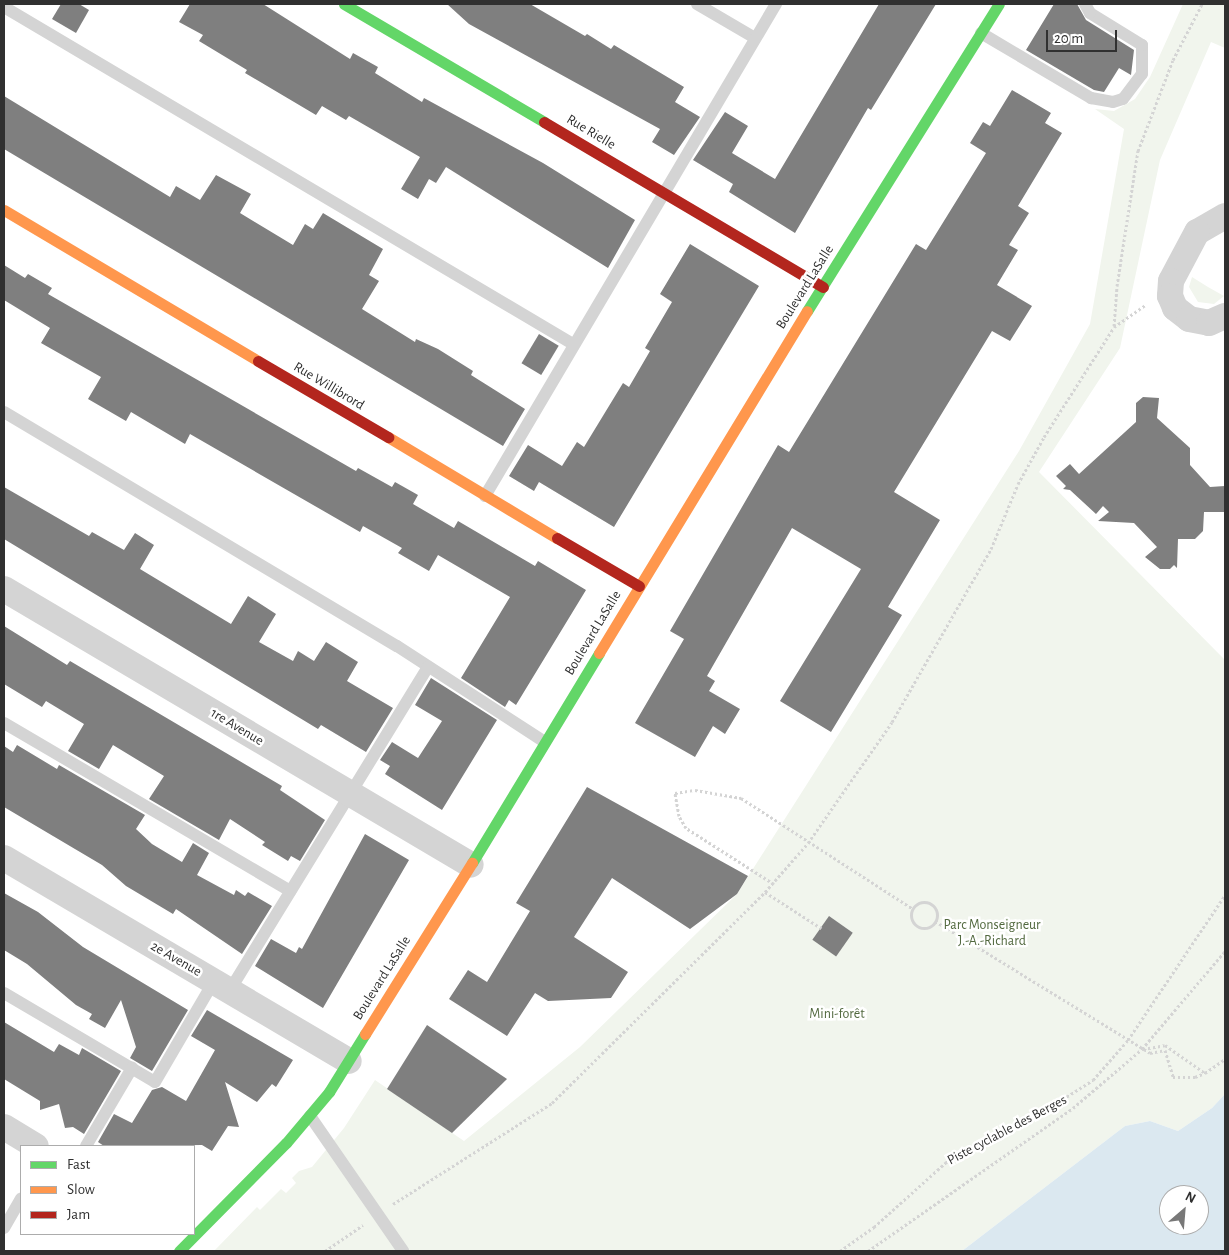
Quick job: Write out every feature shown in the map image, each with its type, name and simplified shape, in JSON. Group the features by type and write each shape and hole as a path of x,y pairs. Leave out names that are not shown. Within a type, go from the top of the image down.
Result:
{"main road":[{"name":"Rue Rielle","path":"344,4 823,287"},
{"name":"Boulevard LaSalle","path":"195,1230 310,1116 348,1061 471,865 639,586 999,4"},
{"name":"Rue Willibrord","path":"4,210 639,586"}],"street":[{"path":"1225,216 1197,232 1171,281 1170,296 1175,308 1189,319 1209,323 1225,316"},
{"name":"1re Avenue","path":"4,589 471,865"},
{"name":"2e Avenue","path":"4,858 348,1061"},
{"path":"4,1127 34,1145"}],"lane":[{"path":"696,4 755,38"},
{"path":"485,496 573,344 776,4"},
{"path":"981,32 1091,98 1113,102 1122,99 1142,74 1142,46 1090,13 1085,4"},
{"path":"4,7 573,344"},
{"path":"4,412 428,667 545,742"},
{"path":"4,993 155,1082 290,891 351,795 428,667"},
{"path":"4,723 290,891"},
{"path":"87,1145 132,1068"},
{"path":"310,1116 403,1251"},
{"path":"4,1228 20,1200"}],"path":[{"path":"1114,326 1117,286 1138,151 1173,60 1202,4"},
{"path":"325,1251 465,1156 552,1104 774,884 808,843 892,722 991,549 1018,484 1044,437 1114,326 1132,312 1170,296"},
{"path":"774,884 686,828 679,816 676,793 695,790 741,798 808,843 912,908"},
{"path":"765,892 821,928"},
{"name":"Piste cyclable des Berges","path":"840,1251 874,1227 945,1163 968,1148 1033,1118 1093,1080 1128,1040 1225,895"},
{"path":"919,902 928,902 935,908 935,921 929,927 917,926 912,920 912,908 919,902"},
{"path":"935,921 1142,1049 1150,1053 1164,1050 1173,1076 1195,1077 1205,1073 1225,1059"},
{"path":"868,1251 1032,1139 1142,1049 1225,951"},
{"path":"1142,1049 1165,1045 1205,1073"}],"green space":[{"name":"Parc Monseigneur J.-A.-Richard","path":"1183,4 1225,4 1225,48 1211,42 1160,160 1120,348 1039,472 1225,660 1225,1094 1212,1108 1178,1131 1150,1121 1125,1126 962,1251 214,1251 257,1207 260,1210 281,1189 286,1193 296,1183 292,1178 299,1171 312,1167 344,1128 375,1080 464,1141 580,1047 737,894 1019,451 1090,324 1124,129 1095,109 1114,111 1135,99 1150,77"},
{"path":"1192,277 1224,296 1214,304 1198,302 1189,287"}],"shaded area":[{"path":"1225,1094 1225,1251 962,1251 1125,1126 1150,1121 1178,1131 1212,1108"}],"building":[{"path":"61,4 79,4 89,10 76,33 52,19"},
{"path":"190,4 263,4 350,59 353,53 378,67 375,73 422,102 424,98 543,163 635,220 608,268 446,167 436,183 429,179 418,199 401,189 420,157 349,116 346,120 322,106 316,115 245,73 247,70 199,41 203,35 179,22"},
{"path":"447,4 530,4 611,49 614,45 684,87 675,102 700,117 674,155 652,142 660,129 469,24"},
{"path":"879,4 936,4 871,110 868,108 795,233 729,192 733,184 693,160 725,112 748,126 732,153 775,179"},
{"path":"1054,4 1077,4 1086,20 1134,50 1131,75 1119,68 1104,92 1094,90 1026,50"},
{"path":"1012,90 1051,113 1045,123 1062,133 1018,206 1029,213 1009,245 1018,250 997,285 1032,306 1010,341 992,331 894,492 940,520 888,607 902,615 831,732 780,701 861,569 792,528 707,676 715,681 709,691 740,709 725,734 713,726 695,757 635,723 684,639 670,631 778,445 789,452 916,244 926,250 986,153 970,143 983,122 990,126"},
{"path":"4,96 170,197 176,186 200,200 216,175 251,194 240,213 293,245 305,224 313,229 323,213 383,249 369,275 379,281 362,309 415,342 416,339 438,349 473,371 471,375 525,409 503,446 4,149"},
{"path":"690,244 759,286 614,527 539,482 534,491 509,476 528,445 562,466 577,442 584,447 623,383 629,387 650,351 645,348 672,302 660,294"},
{"path":"4,265 25,278 28,274 52,288 48,294 356,471 358,468 392,487 395,482 418,495 413,504 454,528 458,521 535,566 538,561 586,590 516,705 509,700 505,707 461,678 510,597 438,555 429,571 398,553 402,548 363,526 360,532 190,434 185,444 131,412 126,421 88,399 101,377 41,343 50,328 4,300"},
{"path":"539,334 559,346 541,375 521,363"},
{"path":"1143,397 1159,398 1157,418 1190,448 1190,465 1210,487 1225,486 1225,512 1204,512 1203,531 1195,539 1178,539 1177,568 1174,565 1170,569 1160,569 1145,557 1157,547 1134,523 1098,521 1109,512 1103,506 1096,514 1070,490 1063,489 1066,486 1056,476 1070,464 1079,474 1136,422 1136,403"},
{"path":"4,487 89,536 92,532 124,550 135,533 154,545 140,569 231,624 248,596 276,614 259,642 293,661 298,651 314,661 326,642 358,662 347,681 393,708 366,752 321,725 318,729 4,539"},
{"path":"4,626 67,665 70,661 282,786 280,790 325,820 300,861 291,856 288,861 262,845 265,842 230,819 219,840 149,799 164,776 113,745 99,769 68,751 84,724 46,701 42,707 4,684"},
{"path":"431,678 497,720 442,810 385,774 390,766 380,760 392,742 418,758 442,721 415,705"},
{"path":"17,745 57,769 59,765 145,815 136,829 152,844 182,862 193,843 209,853 197,875 234,895 236,890 245,896 248,892 272,906 242,954 176,909 173,914 126,886 102,865 4,807 4,746 13,752"},
{"path":"587,787 748,876 737,894 690,929 612,878 574,937 628,972 611,998 548,1001 535,993 507,1036 449,999 468,970 487,982 530,911 516,903"},
{"path":"365,834 409,860 323,1008 255,966 271,939 296,953 299,947 302,949"},
{"path":"4,893 38,912 83,947 188,1010 152,1071 130,1058 136,1047 121,1000 105,1028 89,1019 92,1014 76,1005 27,964 4,950"},
{"path":"829,916 853,933 836,956 812,940"},
{"path":"207,1010 293,1060 276,1087 272,1084 257,1102 225,1082 239,1127 228,1126 212,1151 202,1145 102,1145 98,1142 114,1114 132,1123 152,1090 162,1087 186,1101 215,1050 191,1036"},
{"path":"4,1022 54,1052 59,1044 79,1055 82,1048 121,1071 84,1134 73,1127 65,1128 59,1104 40,1110 40,1101 4,1079"},
{"path":"427,1025 507,1079 452,1133 387,1089"}],"traffic: fast":[{"path":"344,4 544,122"},
{"path":"807,311 999,4"},
{"path":"472,863 599,653"},
{"path":"195,1235 286,1143 329,1092 365,1034"},
{"path":"179,1251 195,1235"}],"traffic: slow":[{"path":"4,210 258,361"},
{"path":"599,653 807,311"},
{"path":"388,437 557,538"},
{"path":"365,1034 472,863"}],"traffic: jam":[{"path":"544,122 823,287"},
{"path":"258,361 388,437"},
{"path":"557,538 639,586"}],"park label":[{"name":"Mini-forêt","path":"837,1014"}]}
